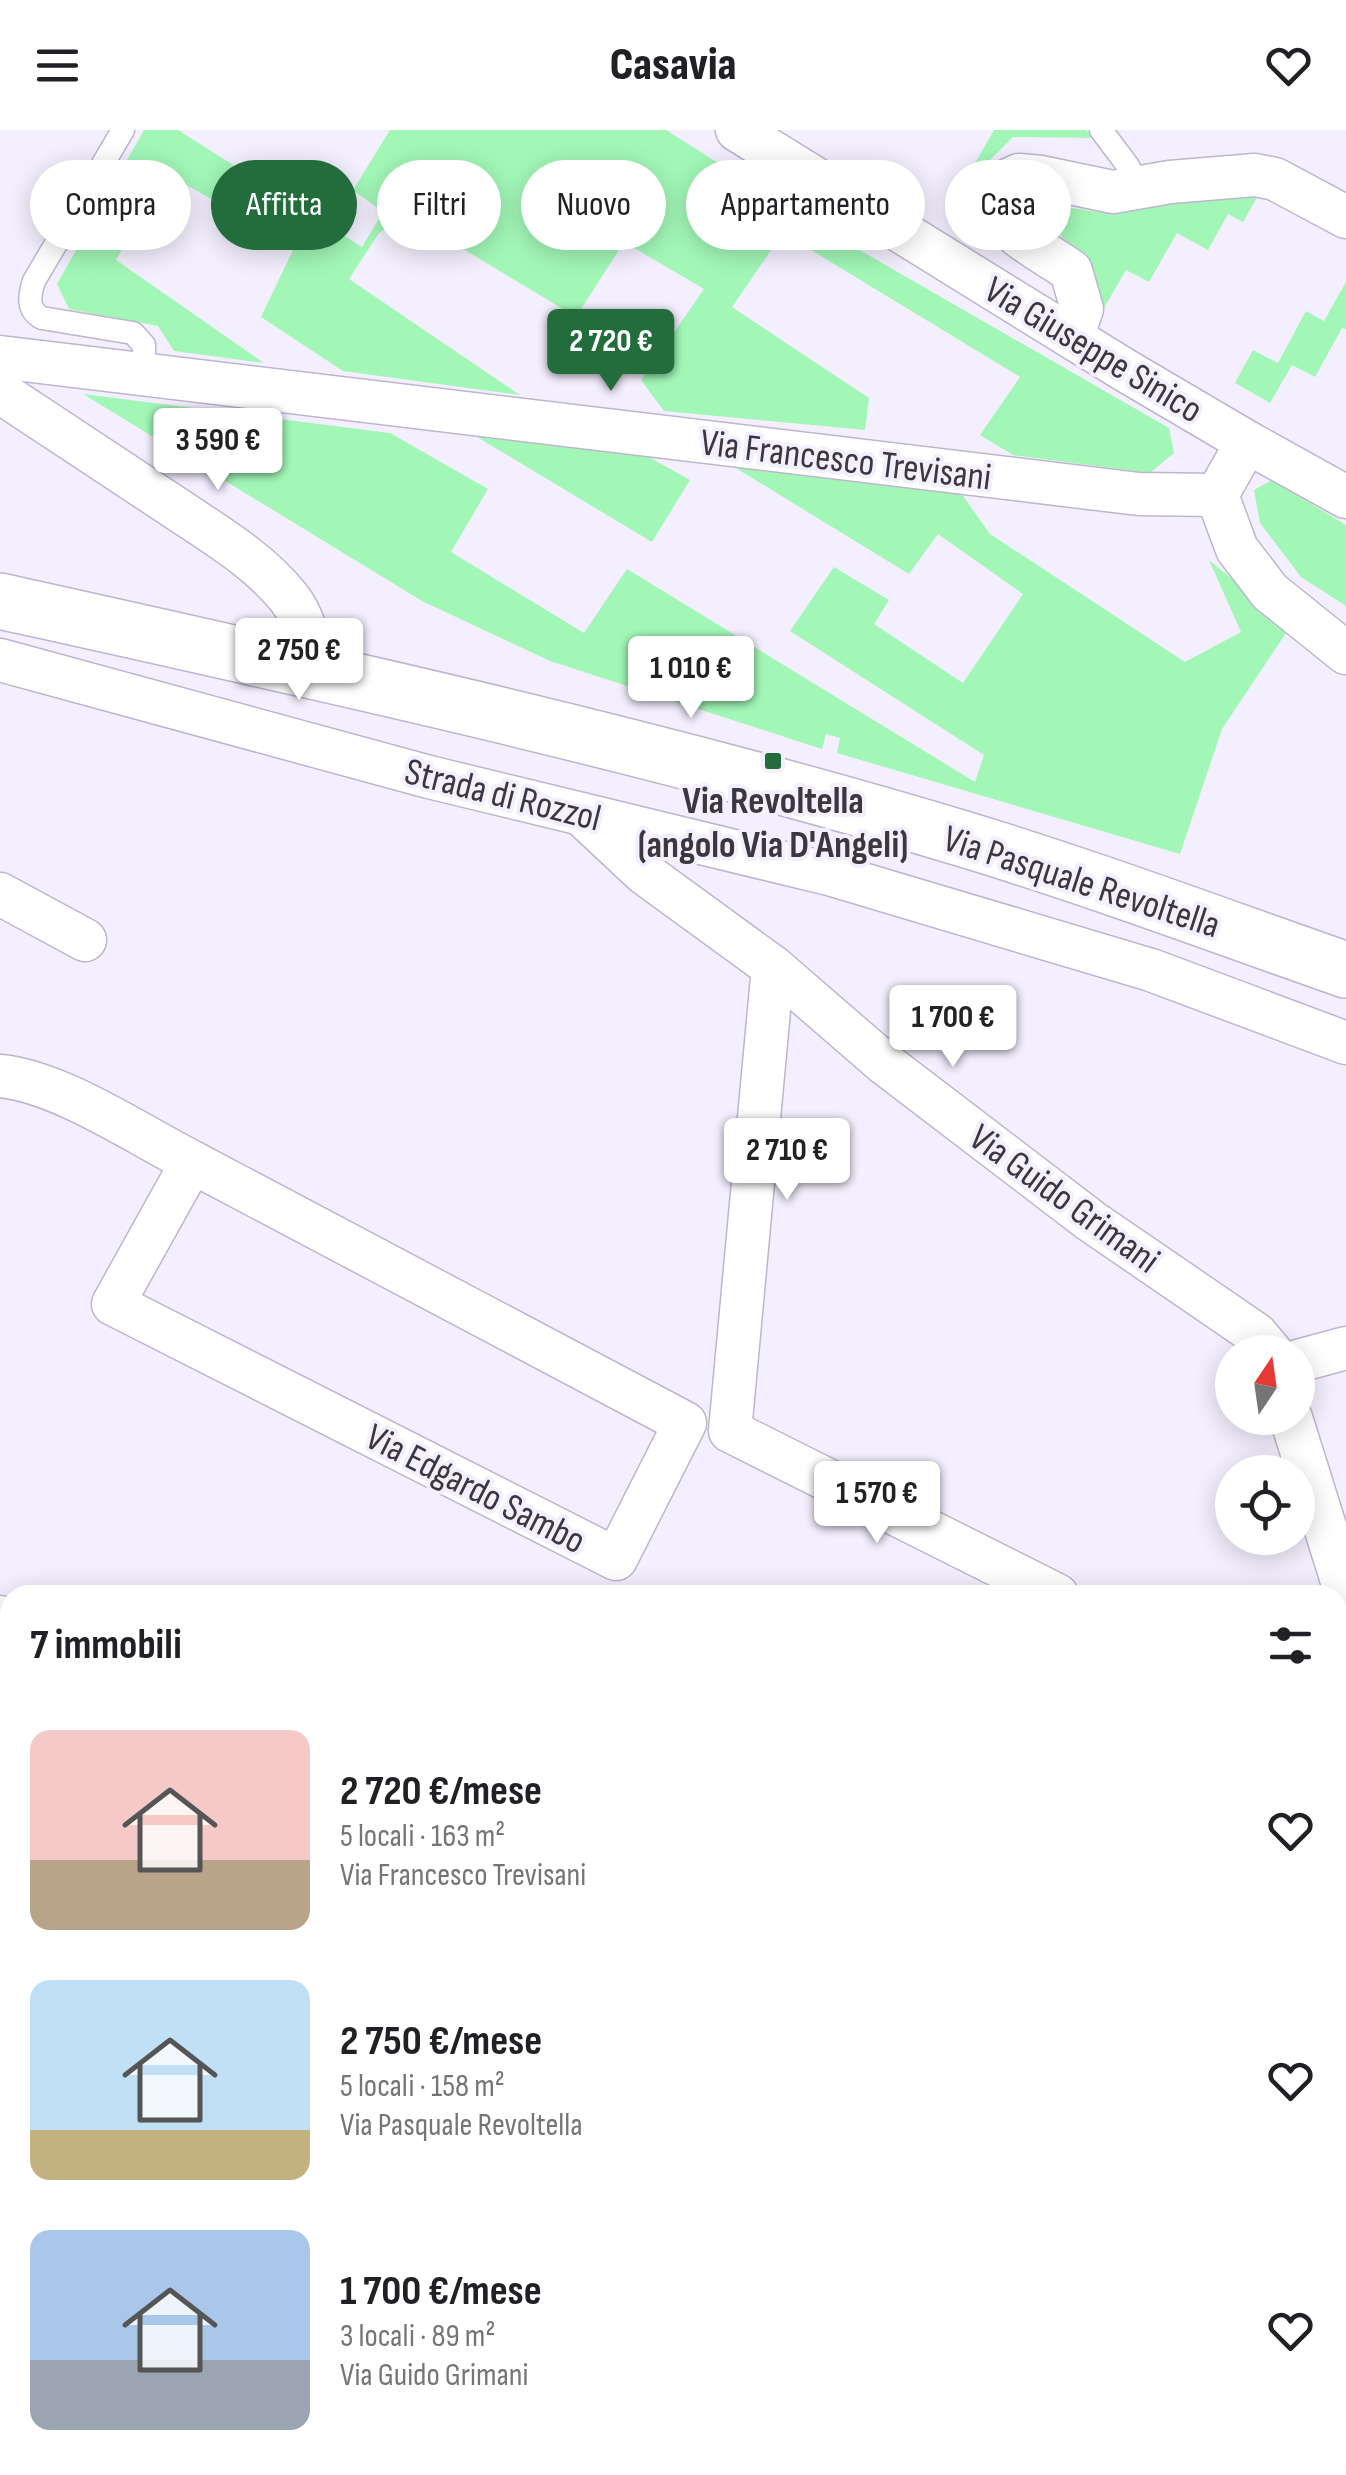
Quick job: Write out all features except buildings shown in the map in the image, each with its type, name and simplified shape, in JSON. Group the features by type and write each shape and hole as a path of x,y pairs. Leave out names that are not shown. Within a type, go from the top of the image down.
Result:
{"main road":[{"name":"Via Pasquale Revoltella","path":"0,601 463,704 966,840 1346,970"}],"street":[{"name":"Via Giuseppe Sinico","path":"737,130 1072,337 1346,497"},
{"path":"1072,337 1082,309 1071,270 1018,236 1000,218 1004,182 1019,175 1114,192 1256,175 1274,178 1346,216"},
{"name":"Via Francesco Trevisani","path":"0,357 1103,490 1217,495"},
{"path":"0,392 232,546 271,578 291,601 306,628 306,670"},
{"name":"Via Giuseppe Sinico","path":"1217,495 1247,442"},
{"path":"1217,495 1237,549 1270,592 1346,653"},
{"name":"Strada di Rozzol","path":"0,660 430,777 830,874 1152,970 1346,1043"},
{"name":"Via Guido Grimani","path":"581,814 644,873 774,968 884,1063 1092,1221 1257,1335"},
{"path":"0,894 85,940"},
{"path":"774,968 730,1432 1037,1585"},
{"name":"Via Edgardo Sambo","path":"0,1076 19,1078 57,1092 192,1162 685,1423 616,1559 113,1304 192,1162"},
{"path":"1315,1356 1346,1348"},
{"path":"1295,1435 1343,1585"}],"lane":[{"path":"123,130 34,281 30,302 42,318 133,333 144,344 144,374"},
{"path":"1101,130 1128,166 1138,187"}],"green space":[{"path":"144,130 178,130 225,160 211,160 211,199 191,188 191,160 127,160"},
{"path":"390,130 666,130 714,160 686,160 686,250 771,250 732,307 869,398 865,430 664,411 641,380 704,289 638,250 666,250 666,160 521,160 521,250 619,250 576,317 465,250 501,250 501,160 377,160 377,208 357,193 357,184"},
{"path":"994,130 1085,130 1098,138 1013,137 990,160 977,160"},
{"path":"1259,194 1243,222 1228,214 1208,250 1177,233 1149,282 1126,270 1104,308 1087,255 1071,244 1071,208 1099,212"},
{"path":"377,222 377,236 349,279 520,395 343,371 261,317 293,250 357,250 357,244 362,247"},
{"path":"76,250 122,250 116,260 264,363 174,351 158,326 69,309 57,284"},
{"path":"811,250 860,250 1169,428 1174,453 1150,473 1013,455 980,435 1020,377"},
{"path":"1020,250 1027,250 1054,271"},
{"path":"1346,282 1346,329 1342,328 1315,377 1292,365 1270,403 1235,383 1253,350 1278,363 1306,311 1324,321"},
{"path":"83,394 390,433 488,489 451,552 584,633 627,569 975,782 984,755 790,631 834,567 889,600 874,624 963,683 1023,594 938,534 909,574 734,467 961,493 990,534 1185,662 1241,632 1209,560 1290,627 1222,729 1180,854 837,753 840,738 826,734 822,749 550,661 422,601"},
{"path":"477,437 647,456 690,480 652,542"},
{"path":"1272,480 1346,525 1346,606 1301,577 1260,523 1254,490"}],"place":[{"name":"Via Revoltella (angolo Via D'Angeli)","path":"773,761"}]}
